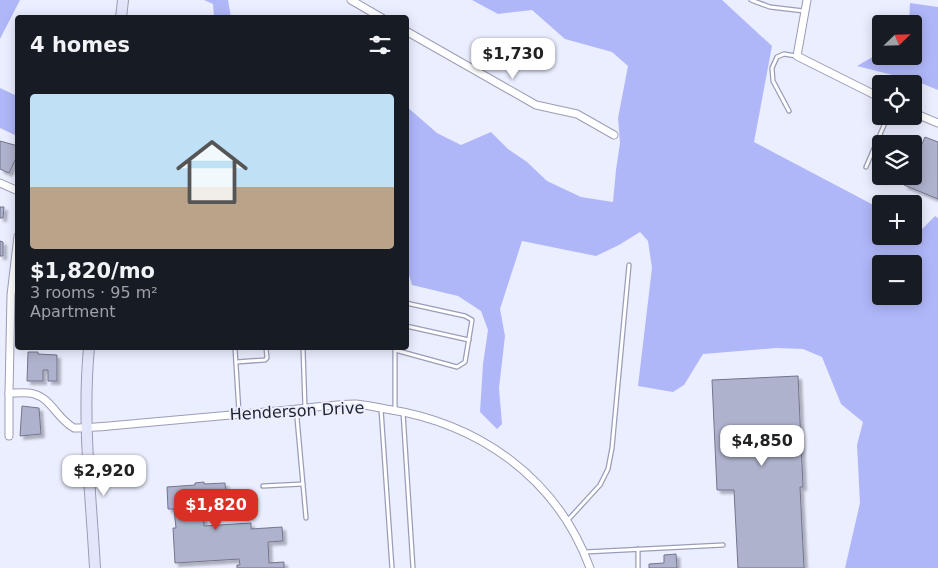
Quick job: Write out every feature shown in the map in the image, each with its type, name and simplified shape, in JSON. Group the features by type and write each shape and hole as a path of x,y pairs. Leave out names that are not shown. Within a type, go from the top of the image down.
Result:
{"street":[{"path":"121,15 123,0"},
{"path":"351,0 377,15"},
{"path":"807,0 797,56 872,94"},
{"path":"409,33 536,105 577,114 614,135"},
{"path":"922,116 938,123"},
{"path":"0,183 15,190"},
{"path":"9,436 9,393 15,280"},
{"path":"89,350 87,428 95,568"},
{"name":"Henderson Drive","path":"9,393 33,393 51,405 65,424 74,428 357,404 404,411 436,420 484,441 526,472 544,491 567,522 584,552 590,568"}],"lane":[{"path":"751,0 770,8 805,12"},
{"path":"789,111 773,81 772,68 777,57 784,54 797,56"},
{"path":"866,167 884,125"},
{"path":"567,522 600,486 608,469 612,448 629,265"},
{"path":"399,350 457,366 465,362 472,320 466,316 409,304"},
{"path":"409,327 469,340"},
{"path":"235,350 239,414"},
{"path":"236,362 265,360 266,350"},
{"path":"303,350 305,408 298,418 306,518"},
{"path":"394,410 395,350"},
{"path":"381,408 392,568"},
{"path":"404,411 413,568"},
{"path":"263,486 303,484"},
{"path":"584,552 723,545"},
{"path":"638,549 638,568"}],"shaded area":[{"path":"0,0 20,0 0,39"},
{"path":"204,0 228,0 231,15 214,15 213,4"},
{"path":"472,0 722,0 772,46 754,142 872,204 872,245 922,245 922,229 935,216 938,218 938,568 845,568 860,503 857,445 863,422 841,404 822,357 803,349 776,348 703,354 684,385 673,392 638,386 652,268 648,241 640,232 596,256 522,241 500,309 505,336 499,388 502,424 497,429 480,412 483,364 488,330 481,311 458,296 412,285 409,274 409,109 437,133 461,145 491,132 508,149 527,162 547,181 581,197 613,202 620,143 618,118 628,66 612,52 565,39 532,10 498,14"},
{"path":"910,3 938,7 938,90 922,83 922,75 892,75 857,66 872,57 872,65 922,65 922,15 909,15"},
{"path":"0,88 15,95 15,135 0,128"}],"building":[{"path":"925,137 938,142 938,199 904,185 922,185 922,144"},
{"path":"0,141 15,145 15,160 9,173 0,169"},
{"path":"0,207 4,207 3,218 0,218"},
{"path":"0,241 3,242 3,256 0,256"},
{"path":"28,352 57,355 57,381 48,381 48,370 43,370 43,381 27,381"},
{"path":"798,376 803,487 800,487 804,568 738,568 734,490 717,490 712,380"},
{"path":"22,406 39,408 41,434 20,436"},
{"path":"204,482 204,484 225,483 227,505 203,507 204,526 251,523 251,529 282,527 283,541 268,542 269,563 284,562 284,568 237,568 237,565 240,565 239,559 175,563 173,528 176,528 174,509 168,509 167,487 195,485 195,483"},
{"path":"676,554 677,568 649,568 649,564 664,563 664,555"}]}
